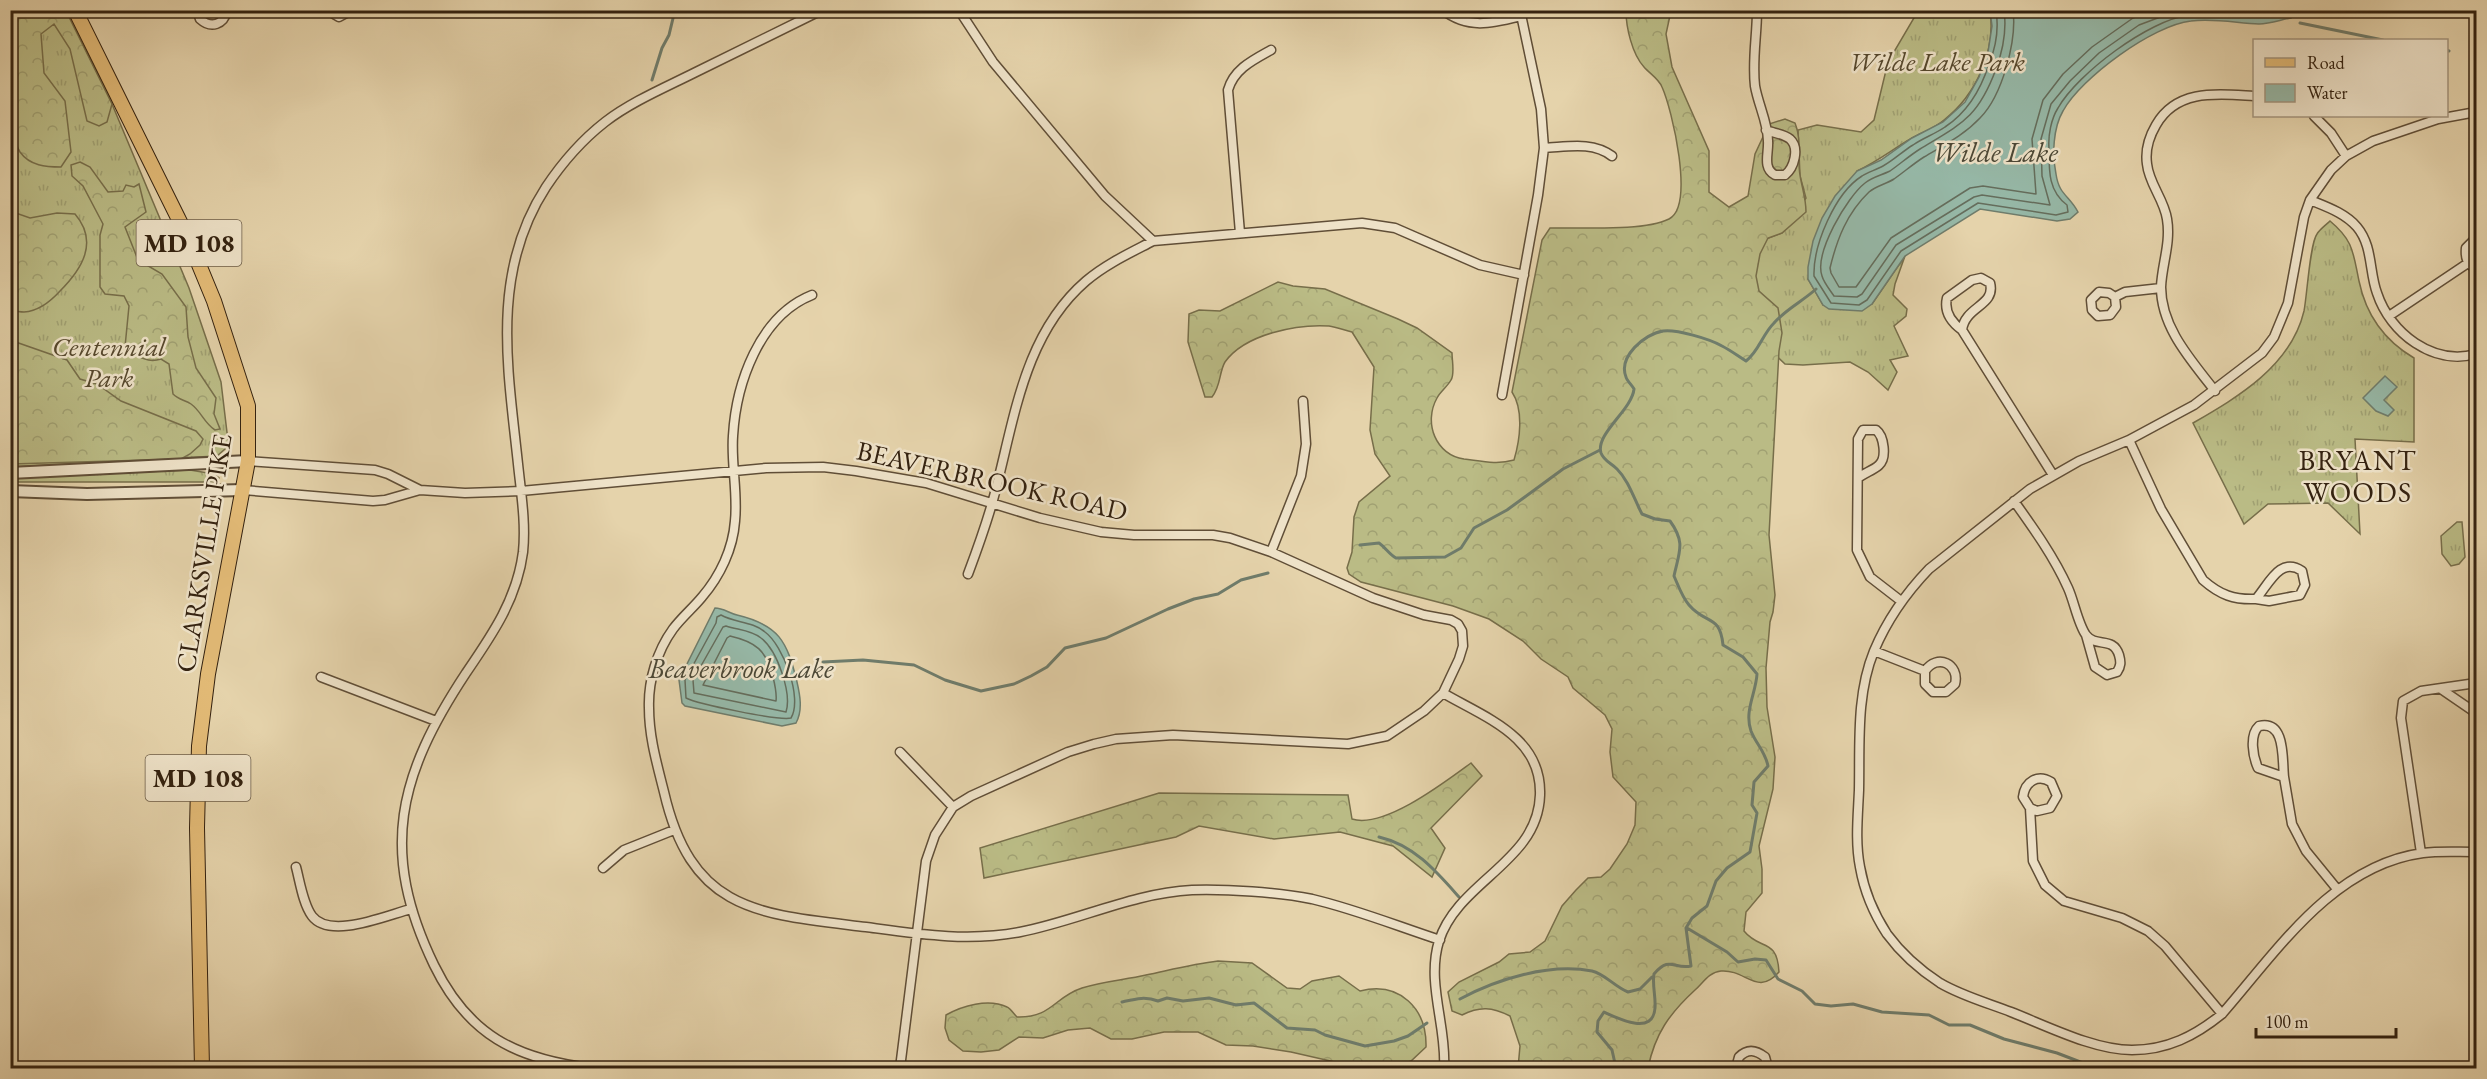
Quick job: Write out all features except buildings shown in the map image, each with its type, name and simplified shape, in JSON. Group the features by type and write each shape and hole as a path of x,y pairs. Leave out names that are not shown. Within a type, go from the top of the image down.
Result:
{"main road":[{"name":"CLARKSVILLE PIKE","path":"75,10 156,172 208,285 248,406 248,461 208,674 199,746 197,828 202,1068"}],"street":[{"path":"197,10 200,19 210,25 216,25 224,20 227,10"},
{"path":"327,10 339,17 352,10"},
{"path":"590,1068 529,1056 493,1038 476,1024 456,1001 437,971 411,909 403,861 403,820 417,760 436,721 495,630 514,591 523,553 521,491 508,357 507,302 518,248 543,191 573,152 605,122 662,89 822,10"},
{"path":"959,10 993,62 1105,196 1153,241"},
{"path":"1443,10 1461,21 1482,25 1521,13 1541,110 1544,148 1542,170 1502,395"},
{"path":"1757,10 1753,66 1755,87 1768,140 1768,169 1774,175 1785,175 1794,164 1794,146 1787,137 1766,130"},
{"path":"1240,233 1228,90 1235,74 1271,50"},
{"path":"2215,391 2180,345 2168,320 2161,288 2168,233 2166,214 2150,178 2147,148 2151,134 2168,110 2191,97 2208,94 2253,96"},
{"path":"2475,852 2421,853 2378,867 2337,888 2318,906 2222,1014 2192,1036 2163,1047 2130,1050 2101,1046 1953,990 1926,972 1900,950 1887,934 1870,901 1864,883 1858,847 1862,699 1874,651 1901,601 1929,569 2014,501 2079,461 2129,440 2172,418 2215,391 2262,353 2274,337 2288,303 2304,218 2310,200 2331,170 2346,156 2373,141 2438,119 2476,112"},
{"path":"2315,117 2331,133 2346,156"},
{"path":"1544,148 1587,146 1604,150 1612,156"},
{"path":"2310,200 2345,216 2359,229 2369,252 2376,291 2389,316 2406,337 2427,349 2463,356 2476,354"},
{"path":"968,574 993,502 1029,364 1053,320 1069,298 1087,281 1119,259 1153,241 1338,224 1378,224 1410,233 1480,265 1524,275"},
{"path":"2476,238 2466,248 2465,256 2468,263 2476,269"},
{"path":"2389,316 2468,263"},
{"path":"1962,330 1963,322 1970,312 1988,300 1991,288 1986,280 1981,278 1972,280 1947,298 1946,310 1955,325 1962,330 2053,475"},
{"path":"2115,297 2125,292 2161,288"},
{"path":"812,296 793,304 778,318 752,359 738,398 732,438 735,521 729,552 714,583 672,631 658,658 650,688 650,726 674,830 681,845 702,874 716,887 747,907 783,917 962,939 989,937 1047,926 1169,893 1213,890 1310,899 1440,940"},
{"path":"1271,552 1301,476 1306,444 1303,401"},
{"path":"1858,478 1877,467 1882,459 1882,439 1876,430 1863,430 1858,439 1857,549 1870,577 1901,601"},
{"path":"2129,440 2161,508 2203,580 2213,589 2229,597 2269,602 2300,595 2305,585 2302,571 2290,566 2279,569 2256,599"},
{"path":"10,473 248,461"},
{"name":"BEAVERBROOK ROAD","path":"248,461 375,470 420,490"},
{"name":"BEAVERBROOK ROAD","path":"243,490 373,501 420,490 465,493 521,491 734,470 796,467 856,471 926,483 1040,518 1101,532 1134,535 1213,535 1250,543 1372,598 1458,624 1462,631 1463,646 1443,693"},
{"path":"10,491 87,494 243,490"},
{"path":"2014,501 2054,561 2068,588 2086,635 2095,667 2107,675 2117,672 2121,667 2121,660 2115,646 2094,641 2086,635"},
{"path":"1874,651 1925,671"},
{"path":"321,677 436,721"},
{"path":"2421,853 2401,708 2403,701 2414,693 2476,683"},
{"path":"2441,689 2476,713"},
{"path":"900,1068 928,849 952,807 1068,752 1116,739 1173,735 1323,744 1369,741 1387,736 1405,725 1443,693 1504,729 1526,746 1539,773 1541,788 1537,818 1527,838 1509,858 1468,895 1457,908 1440,940 1436,980 1444,1068"},
{"path":"2284,777 2258,768 2253,737 2259,726 2271,726 2277,730 2280,737 2292,824 2306,851 2337,888"},
{"path":"900,752 952,807"},
{"path":"2030,808 2037,812 2050,808 2057,796 2051,782 2039,778 2027,784 2024,797 2030,808 2033,861 2045,885 2064,900 2122,918 2148,931 2165,946 2222,1014"},
{"path":"603,868 624,850 674,830"},
{"path":"296,867 308,909 321,924 343,927 411,909"},
{"path":"1736,1068 1742,1054 1753,1051 1765,1057 1768,1068"}],"green space":[{"path":"11,10 66,11 112,104 107,122 99,126 87,121 70,49 54,24 41,34 44,73 65,101 71,152 61,167 33,163 20,152 15,140 10,105"},
{"name":"Centennial Park","path":"10,11 66,11 112,104 189,288 221,382 228,441 225,449 217,456 11,467"},
{"path":"1626,11 1671,11 1666,34 1672,67 1709,151 1709,192 1729,207 1748,196 1755,154 1769,124 1785,119 1795,123 1798,135 1799,169 1806,212 1782,233 1768,238 1760,254 1756,276 1759,291 1778,308 1782,333 1779,351 1769,535 1775,595 1766,668 1767,707 1775,757 1773,789 1759,846 1762,893 1746,912 1744,931 1771,949 1778,961 1779,972 1764,982 1751,980 1730,971 1717,972 1710,976 1664,1025 1648,1068 1518,1068 1520,1046 1510,1016 1486,1009 1462,1015 1452,1011 1448,992 1459,982 1499,962 1509,954 1530,952 1545,941 1562,906 1588,878 1601,877 1610,869 1627,844 1635,825 1636,802 1613,777 1610,752 1612,729 1605,715 1573,688 1568,677 1541,659 1523,641 1489,619 1453,606 1361,582 1349,574 1347,568 1352,552 1354,517 1359,502 1390,476 1375,454 1370,430 1374,367 1352,332 1329,326 1316,326 1287,329 1258,338 1234,352 1225,362 1215,393 1212,397 1205,397 1188,342 1189,314 1199,310 1220,311 1278,282 1325,289 1398,319 1417,328 1452,353 1452,377 1437,398 1431,418 1439,445 1454,456 1464,459 1483,462 1514,460 1518,443 1519,416 1516,399 1512,392 1542,240 1550,228 1643,226 1669,219 1677,210 1681,177 1671,115 1661,84 1636,55 1627,25"},
{"name":"Wilde Lake Park","path":"1918,11 1990,11 1990,41 1981,71 1966,98 1940,123 1857,171 1808,279 1823,305 1872,304 1905,256 1893,295 1907,309 1906,316 1894,326 1908,356 1890,360 1897,372 1888,390 1868,372 1850,362 1785,364 1765,345 1754,313 1753,244 1782,233 1806,198 1800,176 1798,130 1817,125 1861,132 1874,120 1888,62"},
{"path":"80,162 90,167 108,192 123,191 126,185 134,187 139,184 146,212 125,227 138,260 162,274 186,307 188,337 196,368 216,398 214,414 220,429 215,430 194,407 173,394 169,364 161,359 142,358 125,347 129,306 124,296 105,294 100,287 100,235 103,224 83,186 72,176 71,165"},
{"path":"10,211 30,218 57,213 75,214 86,235 85,255 75,274 49,302 29,311 11,310"},
{"path":"2330,221 2348,241 2354,255 2366,305 2378,326 2394,344 2414,358 2414,442 2355,439 2360,534 2328,503 2268,504 2244,524 2193,423 2244,391 2275,364 2288,348 2304,311 2315,239 2318,232"},
{"path":"10,340 67,360 80,379 97,384 121,401 196,431 203,439 200,445 181,459 11,464"},
{"path":"190,470 214,474 219,478 213,482 11,482 11,477"},
{"path":"2457,522 2462,522 2465,557 2459,564 2451,566 2442,554 2441,536"},
{"path":"1471,763 1482,776 1431,828 1445,848 1432,877 1393,846 1340,832 1274,839 1199,826 1176,837 984,878 980,848 1159,793 1348,795 1352,819 1365,820 1397,811 1414,802"},
{"path":"1218,961 1252,963 1287,988 1300,989 1312,981 1339,976 1360,991 1387,990 1399,994 1416,1010 1422,1021 1426,1047 1411,1061 1399,1066 1361,1068 1291,1052 1253,1046 1226,1045 1198,1032 1164,1032 1132,1039 1111,1039 1090,1028 1068,1030 1043,1038 1019,1037 999,1050 963,1051 949,1040 945,1028 946,1015 967,1006 984,1003 1000,1004 1017,1017 1029,1016 1046,1011 1065,996 1082,988"}],"water":[{"name":"Wilde Lake","path":"2288,10 2291,18 2259,24 2216,20 2191,21 2158,32 2139,43 2101,69 2085,84 2063,111 2057,125 2054,150 2057,181 2078,212 2070,219 2057,221 1980,209 1905,256 1872,304 1862,311 1829,309 1823,305 1808,279 1813,241 1822,218 1835,196 1857,171 1881,160 1912,138 1943,122 1965,102 1979,77 1988,52 1992,26 1990,11"},
{"path":"2385,376 2397,387 2384,400 2394,410 2388,416 2376,411 2363,398"},
{"name":"Beaverbrook Lake","path":"715,608 763,624 772,630 785,645 800,697 796,723 782,726 685,706 682,703 679,680"}],"waterway":[{"path":"652,80 662,48 669,35 675,10"},
{"path":"2300,23 2378,39"},
{"path":"1616,1068 1612,1050 1597,1032 1598,1021 1604,1012 1634,1023 1648,1021 1653,1016 1655,1008 1654,974 1659,968 1668,964 1691,966 1686,928 1692,918 1707,906 1716,881 1727,868 1750,852 1757,813 1752,805 1754,782 1768,766 1749,724 1757,674 1743,657 1723,645 1719,628 1695,611 1687,602 1674,576 1680,548 1675,529 1670,521 1642,514 1625,479 1602,456 1603,438 1632,397 1634,389 1627,380 1625,369 1629,354 1648,337 1663,331 1684,333 1717,343 1746,361 1779,318 1816,289"},
{"path":"1360,545 1379,543 1396,558 1445,557 1461,548 1474,528 1507,510 1563,469 1600,450"},
{"path":"823,662 863,660 914,665 945,680 981,691 1014,684 1031,676 1047,667 1065,648 1106,638 1168,609 1194,599 1218,594 1241,580 1268,573"},
{"path":"1379,837 1403,846 1424,860 1459,897"},
{"path":"1687,928 1727,952 1738,962 1766,960 1778,979 1802,991 1815,1004 1831,1006 1853,1004 1882,1012 1929,1015 1949,1025 1970,1025 2004,1039 2057,1053 2096,1068"},
{"path":"1460,999 1507,979 1558,969 1592,971 1628,992 1640,989 1652,977"},
{"path":"1122,1002 1140,998 1158,1001 1167,998 1183,1001 1209,998 1236,1005 1254,1003 1287,1028 1315,1030 1365,1046 1408,1036 1427,1023"}],"district":[{"name":"BRYANT WOODS","path":"2358,476"}]}
